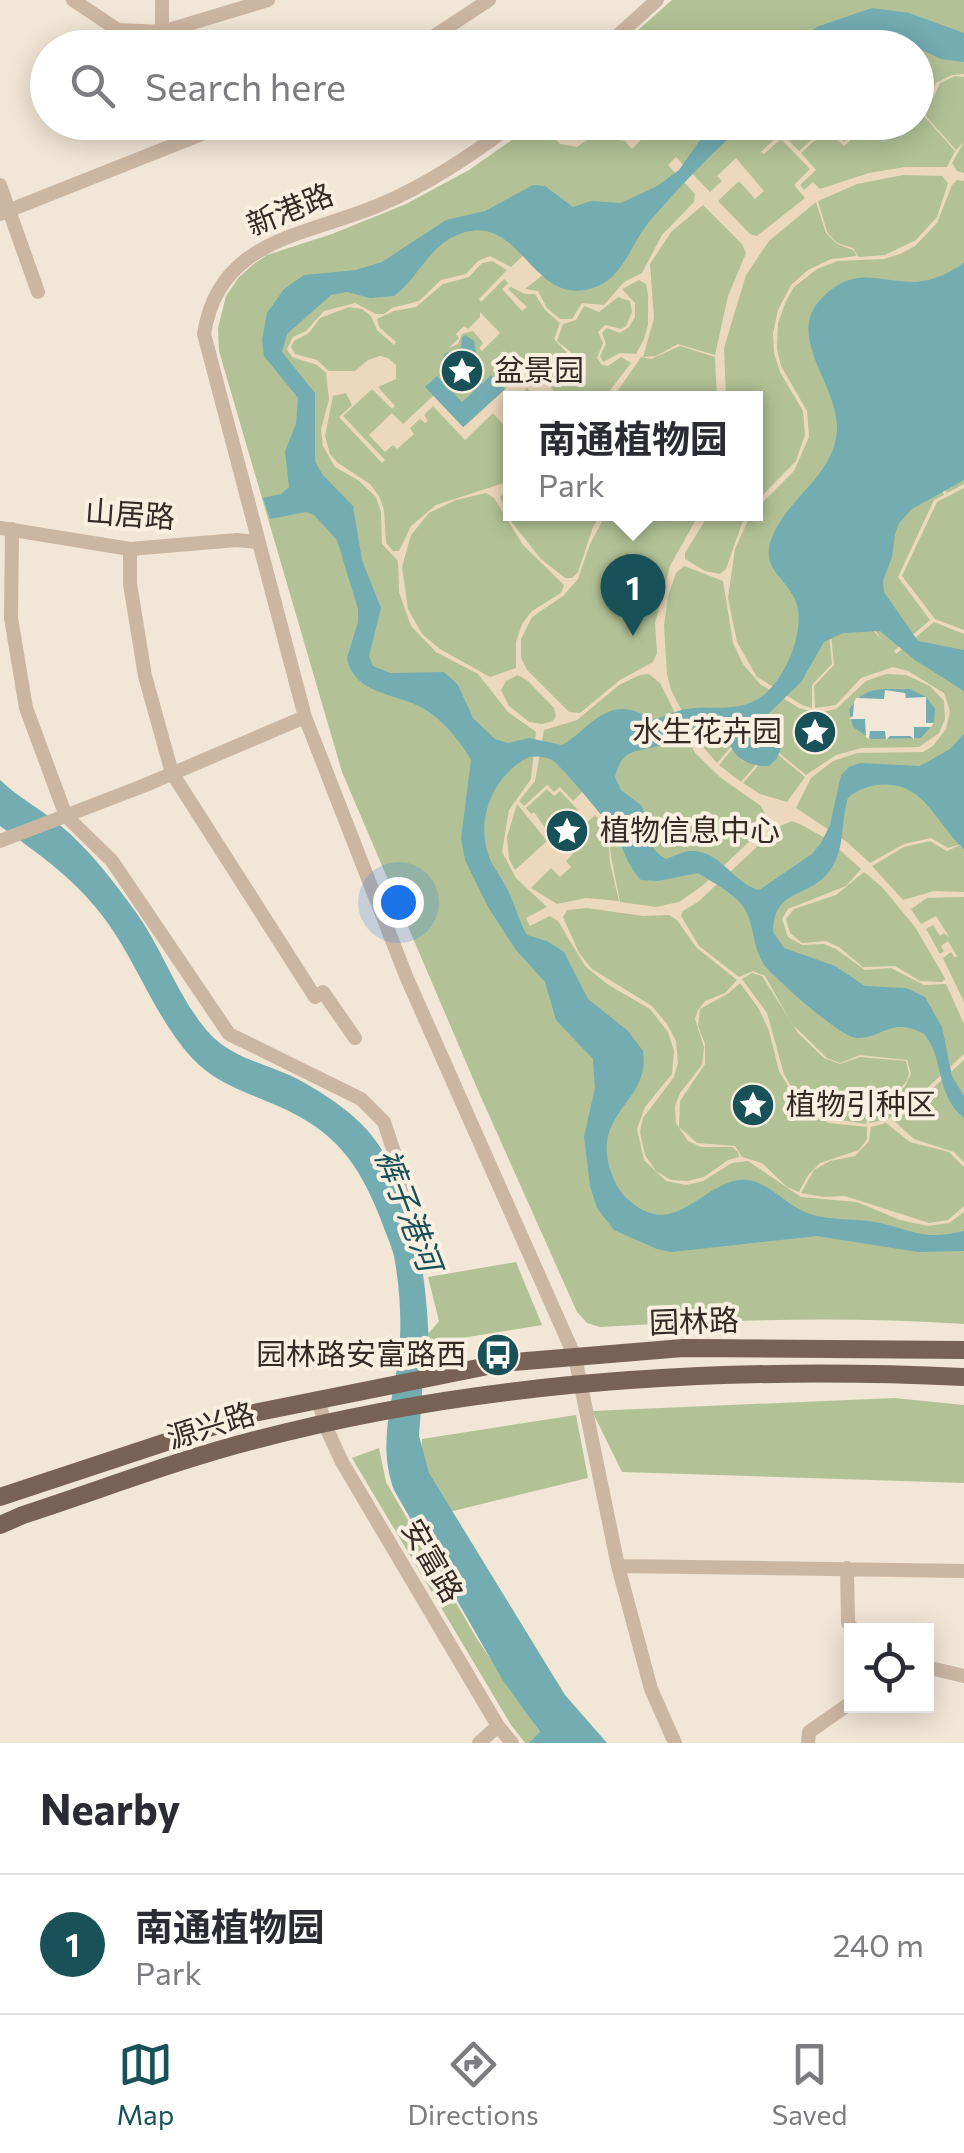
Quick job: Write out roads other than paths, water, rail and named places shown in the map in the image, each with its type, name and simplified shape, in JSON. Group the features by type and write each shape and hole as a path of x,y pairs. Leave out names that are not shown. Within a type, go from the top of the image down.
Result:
{"main road":[{"name":"园林路","path":"428,1376 520,1361 683,1348 964,1350"},
{"name":"园林路","path":"444,1402 579,1383 874,1373 964,1377"},
{"name":"源兴路","path":"0,1498 254,1413 428,1376"},
{"name":"源兴路","path":"0,1526 252,1440 444,1402"}],"street":[{"path":"73,0 118,30"},
{"path":"162,0 162,30"},
{"path":"169,30 268,0"},
{"path":"443,30 489,0"},
{"path":"624,30 656,0"},
{"path":"5,211 186,140"},
{"name":"新港路","path":"489,140 386,202 249,255 220,286 204,334 305,717 406,976 574,1357 618,1566 651,1690 675,1743"},
{"path":"0,185 5,211 38,292"},
{"path":"6,529 11,618 26,708 62,818 112,861 229,1034 361,1100 384,1122 432,1266"},
{"name":"山居路","path":"6,529 130,548 257,542"},
{"path":"130,548 130,584 145,676 172,773 315,997 323,992 355,1038"},
{"path":"0,841 305,717"},
{"name":"安富路","path":"320,1400 324,1424 342,1462 498,1726 512,1743"},
{"path":"618,1566 964,1571"},
{"path":"847,1568 848,1623"},
{"path":"934,1669 964,1676"},
{"path":"808,1743 809,1732 844,1708"},
{"path":"479,1743 498,1726"}],"water":[{"path":"872,8 909,13 964,33 964,62 934,56 934,30 812,30"},
{"path":"700,140 727,140 643,230 615,274 598,286 575,291 556,286 511,245 495,234 476,230 444,243 394,296 370,298 347,292 331,295 287,334 282,352 315,393 315,461 322,474 353,506 362,560 381,608 369,656 373,666 390,673 444,672 458,685 473,718 495,739 508,743 529,738 562,745 613,710 634,711 657,719 686,709 748,704 774,685 793,650 798,613 792,593 771,564 769,547 781,521 830,457 837,425 810,343 808,327 812,312 834,288 856,278 922,281 964,263 964,480 912,509 899,523 883,581 884,592 918,641 964,650 964,691 915,660 880,631 843,633 824,642 801,682 759,723 761,731 782,745 769,766 740,758 730,744 741,727 737,723 722,723 690,729 658,746 629,754 615,777 621,790 642,806 651,843 659,854 666,859 686,852 710,855 741,881 759,890 812,854 821,843 830,825 841,775 849,767 860,763 920,766 950,749 964,734 964,849 927,805 906,789 877,785 861,789 848,798 834,865 819,881 785,901 775,918 773,932 784,948 835,966 865,986 906,988 925,997 942,1027 952,1076 964,1096 964,1118 948,1098 931,1043 924,1034 903,1027 856,1038 823,1018 765,966 747,913 738,901 698,873 658,881 641,880 610,826 552,760 529,757 507,773 487,809 485,836 490,860 527,935 564,952 588,999 628,1031 643,1051 638,1085 612,1125 607,1141 616,1184 628,1199 657,1215 671,1213 721,1186 748,1180 764,1185 815,1216 875,1222 928,1235 964,1231 964,1251 918,1252 817,1236 672,1252 614,1230 597,1208 590,1186 584,1137 595,1088 593,1059 556,1020 545,982 516,950 488,907 465,860 461,838 471,760 453,734 429,712 359,680 347,658 358,609 337,540 314,515 306,512 270,519 263,498 281,494 289,487 285,451 296,424 298,398 264,356 262,340 267,313 284,289 304,275 356,270 382,262 446,220 485,211 533,185 545,186 573,207 591,201 621,203 657,186 679,170"},
{"path":"465,335 474,341 476,351 473,358 461,365 461,376 474,372 482,384 491,375 505,389 463,427 425,387 437,376 462,402 473,392 470,380 462,381 441,362 445,353 461,348"},
{"path":"910,689 926,697 935,709 934,723 921,738 871,739 853,727 849,710 861,696 875,690"},
{"name":"裤子港河","path":"0,780 61,826 101,866 145,926 189,1005 210,1034 242,1056 324,1095 354,1117 378,1144 411,1216 422,1269 429,1348 425,1349 419,1436 429,1473 565,1695 607,1743 529,1743 540,1732 502,1679 394,1490 387,1440 400,1343 398,1280 390,1242 354,1165 315,1126 222,1081 192,1058 168,1026 96,907 58,870 0,826"}],"place":[{"name":"盆景园","path":"462,371"},
{"name":"南通植物园","path":"633,636"},
{"name":"水生花卉园","path":"815,732"},
{"name":"植物信息中心","path":"567,831"},
{"name":"植物引种区","path":"753,1105"},
{"name":"园林路安富路西","path":"498,1355"}]}
